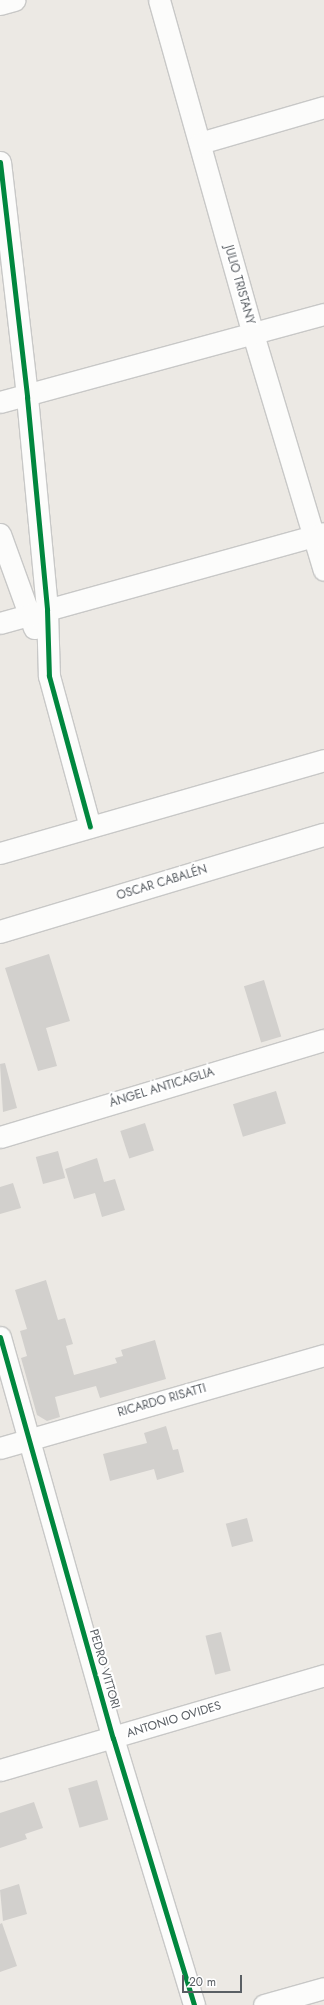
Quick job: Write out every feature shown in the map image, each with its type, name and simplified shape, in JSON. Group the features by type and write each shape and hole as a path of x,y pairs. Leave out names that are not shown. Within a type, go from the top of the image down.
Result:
{"main road":[{"name":"OSCAR CABALÉN","path":"0,932 324,835"}],"street":[{"path":"0,4 14,0"},
{"name":"JULIO TRISTANY","path":"159,0 253,334 319,534 324,570"},
{"path":"200,143 324,107"},
{"path":"0,162 27,397 38,612 49,676 90,827"},
{"path":"0,402 27,397 324,314"},
{"path":"0,534 38,612"},
{"path":"0,623 319,534"},
{"path":"0,853 324,760"},
{"name":"ÁNGEL ANTICAGLIA","path":"0,1137 324,1040"},
{"name":"PEDRO VITTORI","path":"0,1337 113,1738 194,2005"},
{"name":"RICARDO RISATTI","path":"0,1448 324,1355"},
{"name":"ANTONIO OVIDES","path":"0,1770 324,1675"},
{"path":"264,2005 324,1988"}],"building":[{"path":"49,954 70,1021 46,1028 57,1066 38,1071 5,968"},
{"path":"264,980 281,1036 261,1043 244,986"},
{"path":"5,1063 17,1108 3,1112 0,1064"},
{"path":"276,1091 286,1124 243,1137 233,1104"},
{"path":"145,1123 154,1151 129,1159 120,1131"},
{"path":"58,1151 65,1178 43,1184 36,1157"},
{"path":"97,1158 104,1182 115,1179 125,1210 102,1217 95,1193 74,1199 65,1169"},
{"path":"13,1183 21,1208 0,1214 0,1187"},
{"path":"46,1280 58,1320 65,1318 73,1344 66,1346 74,1375 117,1363 115,1358 123,1356 121,1350 155,1340 166,1379 100,1398 96,1386 55,1397 60,1417 47,1421 37,1415 21,1358 27,1356 20,1331 27,1329 15,1290"},
{"path":"166,1426 173,1450 178,1449 184,1472 157,1480 154,1469 110,1481 103,1454 147,1443 144,1433"},
{"path":"247,1518 253,1541 232,1547 226,1524"},
{"path":"221,1632 231,1671 215,1675 205,1636"},
{"path":"97,1780 108,1819 79,1828 68,1788"},
{"path":"34,1802 43,1828 25,1834 27,1839 0,1848 0,1813"},
{"path":"19,1884 27,1914 3,1921 0,1890"},
{"path":"2,1923 17,1966 0,1972 0,1924"}],"cycle path":[{"path":"0,162 27,397 47,610 49,676 90,827"},
{"path":"0,1337 113,1738 194,2005"}]}
